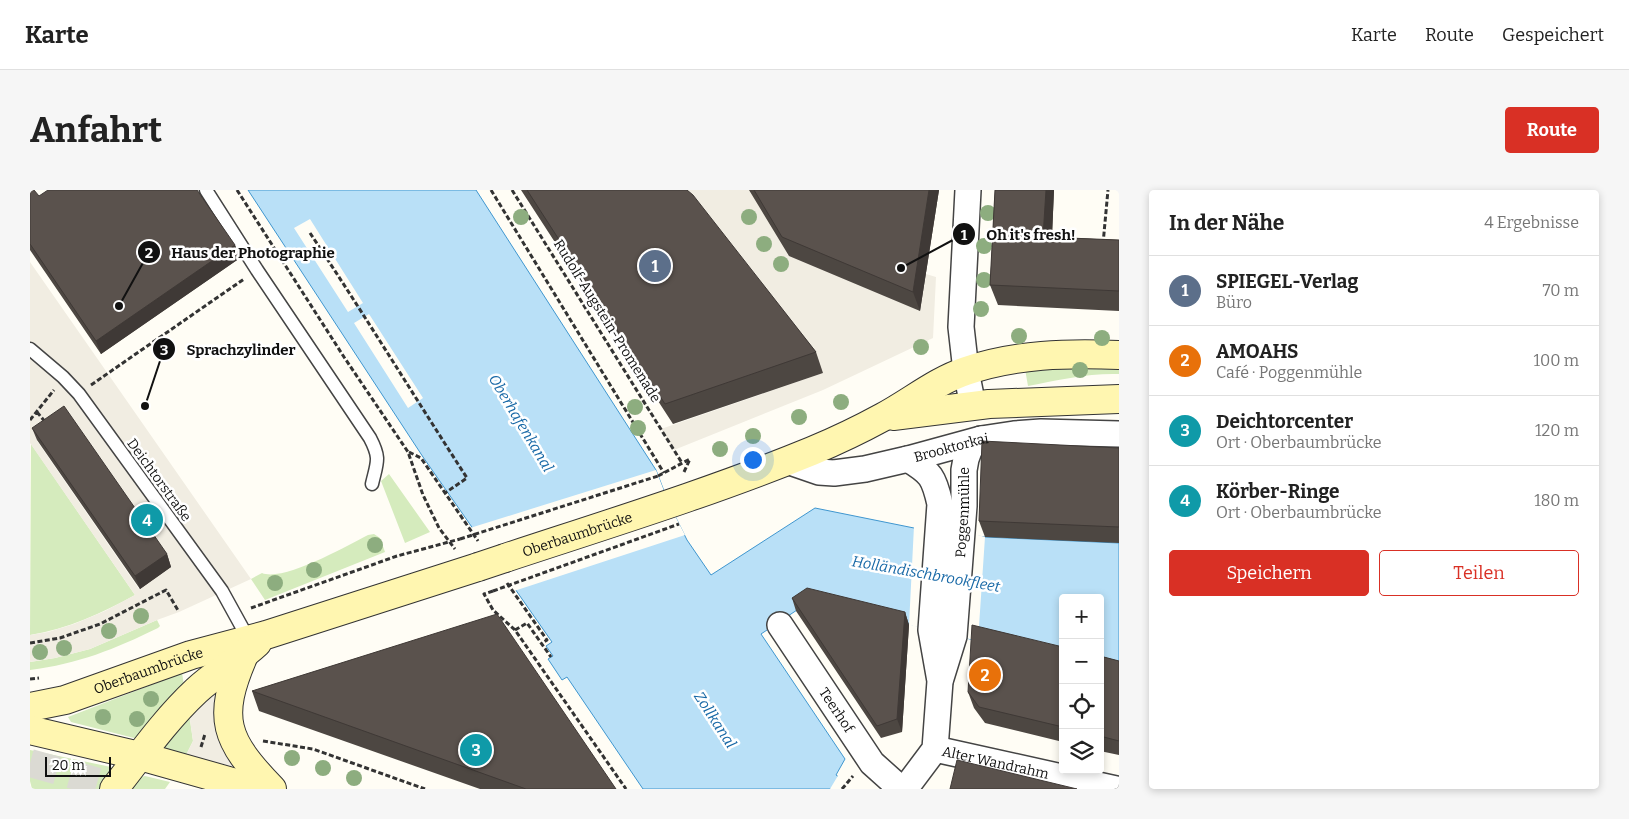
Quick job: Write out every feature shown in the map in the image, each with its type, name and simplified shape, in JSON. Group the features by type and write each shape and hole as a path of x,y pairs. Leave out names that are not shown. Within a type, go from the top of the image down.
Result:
{"main road":[{"path":"966,371 1001,362 1046,356 1076,354 1119,355"},
{"name":"Oberbaumbrücke","path":"30,707 65,700 191,655 253,643 478,567 674,514 882,418 946,380 966,371"},
{"path":"973,406 1119,399"},
{"name":"Oberbaumbrücke","path":"882,418 973,406"},
{"path":"253,643 234,678 228,703 227,718 231,734 242,756 272,789"},
{"name":"Oberbaumbrücke","path":"114,789 173,714 197,690 253,643"},
{"path":"30,730 140,756 257,789"}],"street":[{"path":"968,190 961,327 966,371 973,406"},
{"name":"Brooktorkai","path":"787,461 819,472 834,473 865,469 982,439 1014,434 1041,432 1119,434"},
{"name":"Poggenmühle","path":"950,528 964,506 966,458 970,448 982,439"},
{"name":"Poggenmühle","path":"908,459 923,468 935,483 940,504 950,528 935,749"},
{"name":"Teerhof","path":"780,625 872,763 901,789"},
{"path":"905,789 935,749"},
{"name":"Alter Wandrahm","path":"935,749 1116,789"}],"lane":[{"path":"206,190 256,270 370,438 377,452 377,462 372,484"},
{"name":"Deichtorstraße","path":"30,349 64,377 79,394 222,591 253,643"}],"path":[{"path":"237,190 344,357 408,452 423,495 439,528 450,542"},
{"path":"491,190 664,473"},
{"name":"Rudolf-Augstein-Promenade","path":"512,190 682,463"},
{"path":"1103,250 1108,190"},
{"path":"310,233 355,300 466,478 444,493"},
{"path":"79,394 256,270"},
{"path":"290,289 298,284"},
{"path":"338,361 344,357"},
{"path":"30,420 64,377"},
{"path":"37,412 52,429"},
{"path":"382,429 390,424"},
{"path":"408,452 420,458 454,506"},
{"path":"235,614 397,556 460,539 658,476 690,459"},
{"path":"626,789 515,630 493,610 484,594 674,514"},
{"path":"30,643 60,638 100,624 166,590 179,612"},
{"path":"527,612 547,640 541,644"},
{"path":"515,630 527,623 550,658"},
{"path":"200,749 206,733"},
{"path":"260,740 313,750 425,789"},
{"path":"842,789 849,778 859,771"}],"green space":[{"path":"1119,366 1119,374 1062,379 1028,386 1025,369"},
{"path":"31,444 135,595 110,608 58,629 30,635"},
{"path":"389,474 430,532 405,543 381,481"},
{"path":"374,534 380,538 385,552 265,600 251,579 262,573 272,574 299,568 368,535"},
{"path":"157,620 160,626 158,628 127,643 80,660 30,670 30,662 90,649"},
{"path":"182,673 184,685 138,739 71,722 68,717"},
{"path":"189,713 193,741 186,755 164,749 163,742"},
{"path":"30,750 111,767 115,770 99,789 32,789 30,781"},
{"path":"145,776 170,782 165,789 130,789 138,778"}],"shaded area":[{"path":"646,190 749,190 920,311 926,274 936,277 933,338 823,390 674,450 661,429 823,373"},
{"path":"30,262 251,579 179,612 90,649 30,662 30,635 74,624 105,611 135,595 30,443","holes":["52,429 171,567 139,589 37,441"]},
{"path":"218,688 239,768 186,755 193,741 189,713"}],"water":[{"path":"248,190 476,190 656,470 669,504 687,540 711,575 815,508 914,528 985,537 1119,543 1119,676 1104,673 1104,594 1059,594 1059,661 812,600 761,634 845,759 836,775 855,789 643,789 567,677 562,680 548,659 553,656 546,646 552,642 423,457"}],"pier":[{"path":"310,219 363,303 348,312 294,228"},
{"path":"369,314 423,398 408,408 354,323"},
{"path":"656,470 669,504 685,535 514,591 470,528"},
{"path":"914,526 964,531 985,537 978,641 909,625"},
{"path":"839,774 857,789 830,789"}],"building":[{"path":"30,190 34,190 39,196 48,190 197,190 235,245 96,341 30,244"},
{"path":"527,190 687,190 693,195 816,352 665,404"},
{"path":"754,190 929,190 913,292 782,237"},
{"path":"995,190 1046,190 1043,237 1119,240 1119,291 990,285"},
{"path":"64,406 167,554 135,576 32,428"},
{"path":"982,441 1119,448 1119,527 979,521"},
{"path":"807,588 905,612 897,719 877,726 792,598"},
{"path":"497,614 616,789 526,789 252,691"},
{"path":"972,625 1059,646 1059,726 979,707 968,692"},
{"path":"1104,657 1119,661 1119,741 1104,737"},
{"path":"957,760 1077,789 950,789"}],"tunnel":[{"path":"30,763 124,789"}],"place":[{"name":"SPIEGEL-Verlag","path":"655,266"},
{"name":"Oh it's fresh!","path":"901,268"},
{"name":"Haus der Photographie","path":"119,306"},
{"name":"Sprachzylinder","path":"145,406"},
{"name":"Körber-Ringe","path":"147,520"},
{"name":"AMOAHS","path":"985,675"},
{"name":"Deichtorcenter","path":"476,750"}],"water label":[{"name":"Oberhafenkanal","path":"521,423"},
{"name":"Holländischbrookfleet","path":"926,574"},
{"name":"Zollkanal","path":"715,720"}]}
